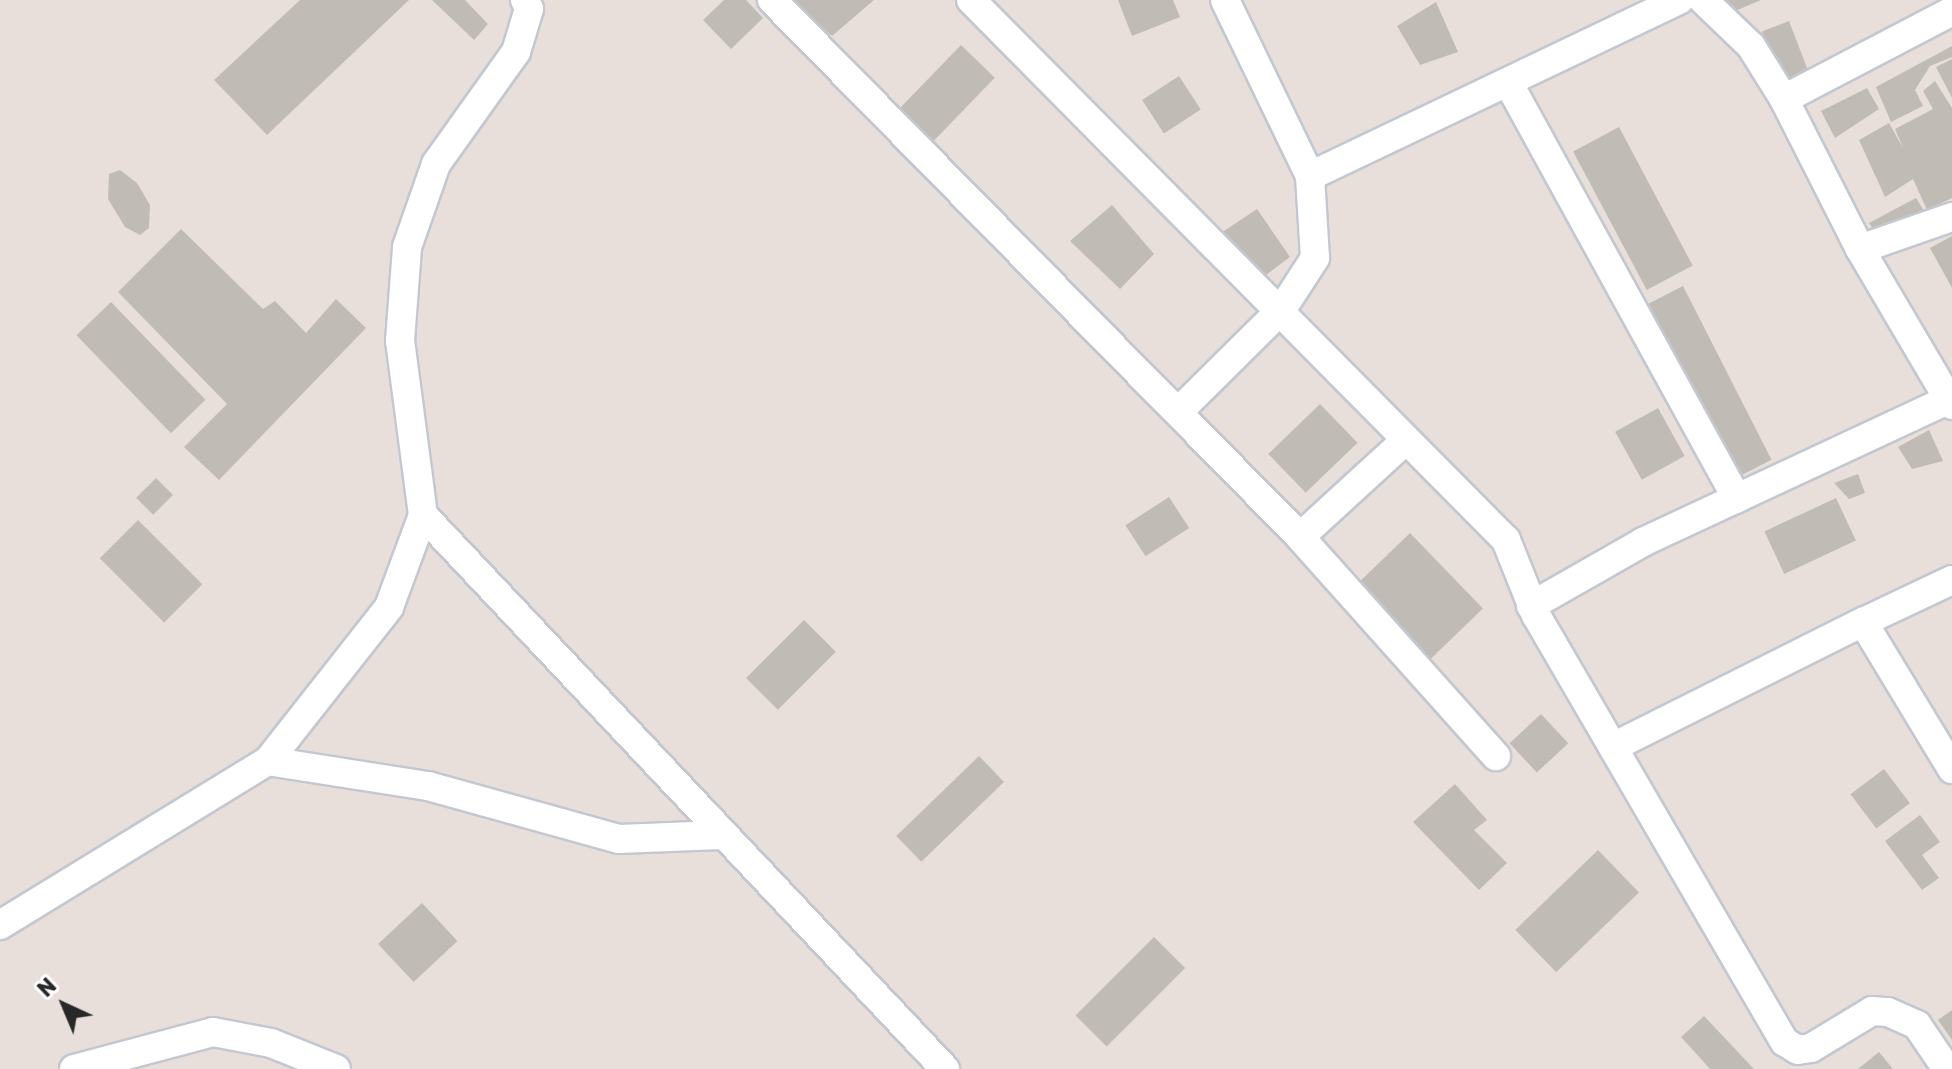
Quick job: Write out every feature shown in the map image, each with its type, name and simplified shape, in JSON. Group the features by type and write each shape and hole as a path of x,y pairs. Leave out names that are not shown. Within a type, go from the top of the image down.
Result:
{"street":[{"path":"0,925 268,761 389,607 423,515 400,341 407,247 436,164 516,52 529,9 525,0"},
{"path":"772,0 1300,537 1496,756"},
{"path":"971,0 1282,309 1506,540 1531,606 1785,1042 1811,1048 1872,1011 1888,1012 1917,1025 1947,1069"},
{"path":"1178,412 1282,309 1315,258 1310,176 1225,0"},
{"path":"1310,176 1509,84 1679,0"},
{"path":"1531,606 1737,498 1951,401 1860,249 1784,99 1751,46 1703,0"},
{"path":"1784,99 1952,11"},
{"path":"1509,84 1737,498"},
{"path":"1860,249 1952,217"},
{"path":"1300,537 1406,440"},
{"path":"423,515 721,835 945,1069"},
{"path":"1613,747 1952,580"},
{"path":"1863,622 1952,769"},
{"path":"268,761 428,786 619,839 721,835"},
{"path":"74,1069 213,1032 271,1043 336,1069"}],"building":[{"path":"300,0 409,0 267,135 214,80"},
{"path":"432,0 465,0 488,24 474,40"},
{"path":"724,0 746,0 763,18 731,49 703,20"},
{"path":"794,0 874,0 832,36"},
{"path":"1118,0 1173,0 1180,17 1132,36"},
{"path":"1724,0 1761,0 1735,11"},
{"path":"1436,2 1458,52 1420,65 1397,26"},
{"path":"1789,21 1809,72 1782,83 1762,31"},
{"path":"961,45 995,78 930,145 896,113"},
{"path":"1952,46 1952,57 1930,66 1915,90 1923,106 1891,122 1876,87"},
{"path":"1952,59 1952,98 1936,67"},
{"path":"1179,76 1201,110 1164,134 1142,100"},
{"path":"1935,81 1952,108 1952,198 1927,210 1913,179 1885,197 1859,140 1889,123 1903,148 1895,129 1933,109 1923,91"},
{"path":"1867,88 1879,109 1835,138 1821,111"},
{"path":"1619,127 1693,266 1647,290 1573,151"},
{"path":"120,170 137,183 150,205 149,228 140,235 125,227 108,199 109,174"},
{"path":"1916,198 1926,214 1878,236 1869,223"},
{"path":"1112,205 1154,254 1120,289 1070,241"},
{"path":"1257,209 1290,257 1266,275 1221,233"},
{"path":"181,229 263,309 275,301 306,333 336,299 366,328 219,480 184,447 227,404 118,292"},
{"path":"1952,236 1952,288 1930,248"},
{"path":"1683,286 1772,460 1731,480 1643,306"},
{"path":"111,302 205,400 171,433 76,335"},
{"path":"1320,404 1358,443 1306,493 1268,454"},
{"path":"1658,408 1685,456 1642,480 1615,432"},
{"path":"1929,430 1943,461 1912,469 1898,447"},
{"path":"1858,474 1865,493 1849,499 1834,483"},
{"path":"156,478 173,495 153,515 136,498"},
{"path":"1169,497 1189,528 1146,556 1125,525"},
{"path":"1836,498 1856,541 1784,574 1764,531"},
{"path":"138,520 202,584 164,623 100,558"},
{"path":"1410,533 1483,609 1428,661 1355,586"},
{"path":"804,620 836,652 778,710 746,678"},
{"path":"1541,714 1568,743 1537,773 1510,743"},
{"path":"979,756 1004,782 921,862 896,836"},
{"path":"1884,769 1910,803 1876,829 1850,794"},
{"path":"1455,784 1487,820 1474,830 1507,863 1479,890 1413,822"},
{"path":"1920,815 1940,842 1922,855 1939,878 1922,890 1885,841"},
{"path":"1598,850 1639,892 1556,972 1515,930"},
{"path":"422,903 457,941 414,982 378,944"},
{"path":"1154,937 1185,968 1107,1047 1076,1015"},
{"path":"1952,1010 1952,1040 1938,1020"},
{"path":"1704,1016 1754,1069 1710,1069 1681,1037"},
{"path":"1879,1052 1893,1069 1858,1069"}]}
